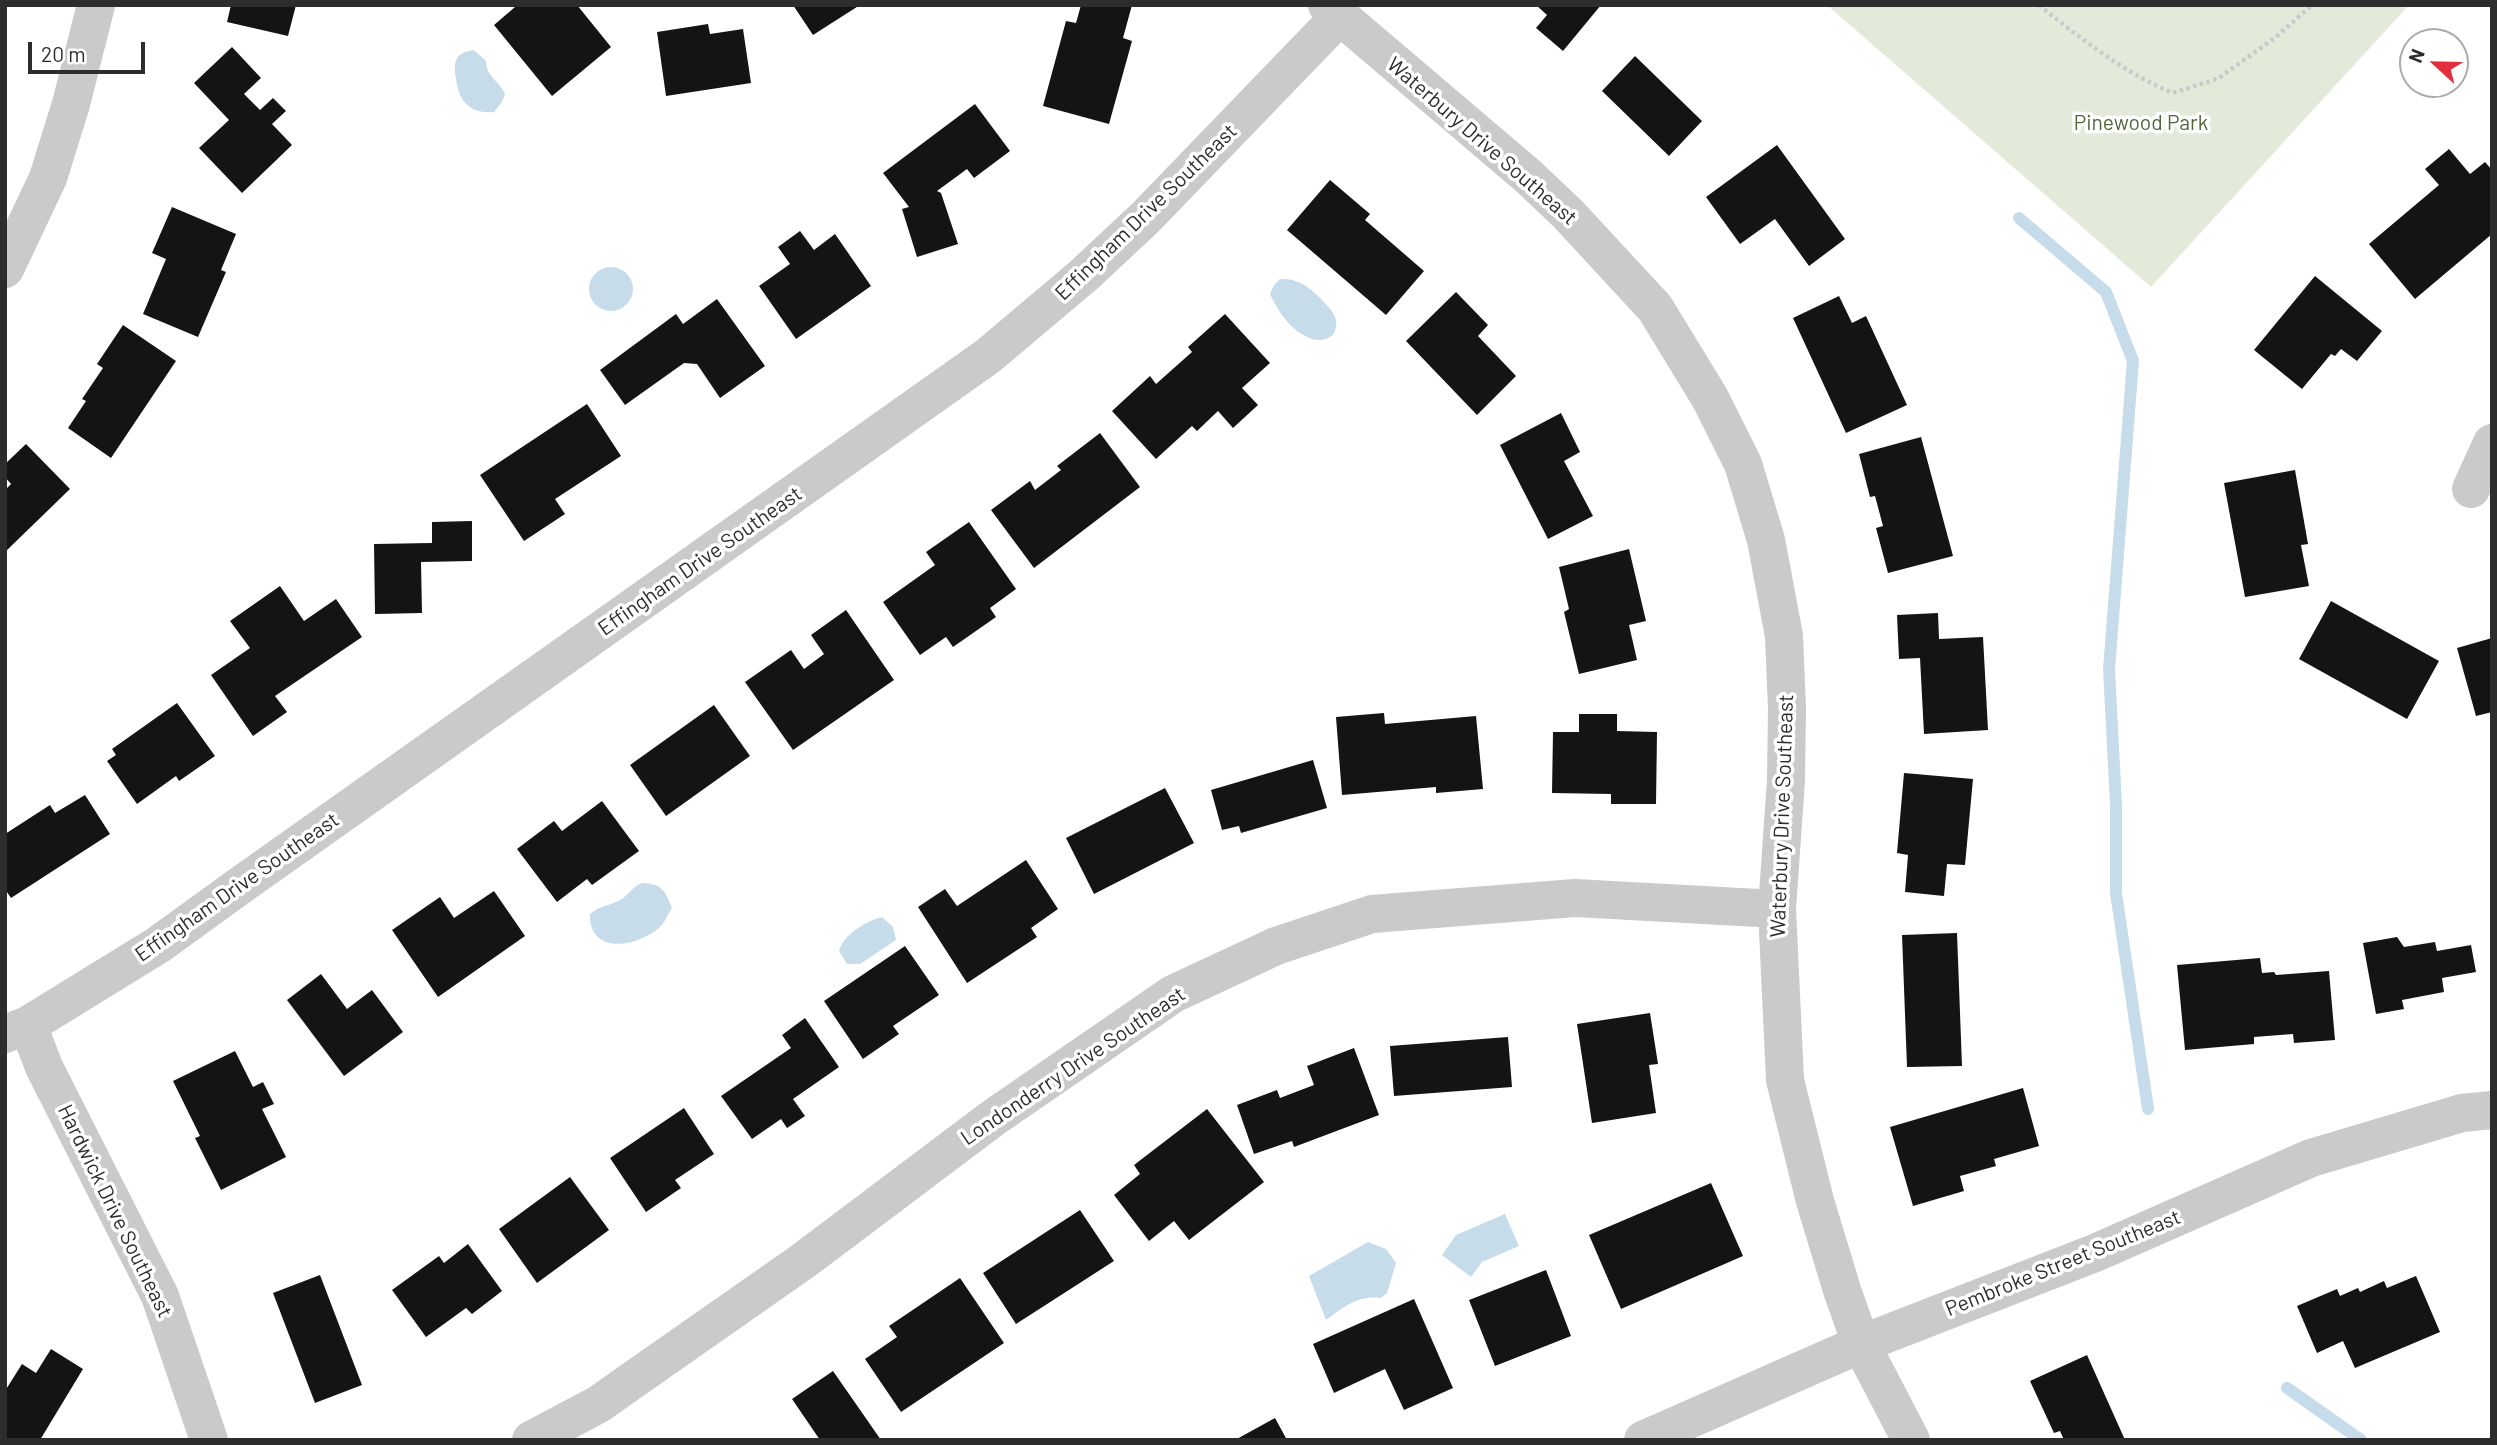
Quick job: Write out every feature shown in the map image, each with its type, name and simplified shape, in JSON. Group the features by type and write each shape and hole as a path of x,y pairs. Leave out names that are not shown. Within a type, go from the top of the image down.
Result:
{"street":[{"path":"5,269 48,178 71,104 96,5"},
{"name":"Waterbury Drive Southeast","path":"1333,11 1529,177 1569,214 1655,308 1710,398 1743,464 1766,540 1784,636 1786,780 1777,909 1784,1080 1815,1201 1861,1344 1911,1440"},
{"name":"Effingham Drive Southeast","path":"17,1030 159,946 260,871 988,356 1084,275 1146,217 1333,11"},
{"path":"2471,489 2492,443"},
{"name":"Londonderry Drive Southeast","path":"531,1440 599,1404 803,1261 993,1118 1173,994 1276,946 1372,914 1575,898 1777,909"},
{"name":"Hardwick Drive Southeast","path":"17,1030 44,1067 160,1296 209,1440"},
{"name":"Pembroke Street Southeast","path":"1643,1440 1861,1344 2095,1252 2311,1158 2462,1113 2492,1110"}],"path":[{"path":"2039,5 2100,52 2137,76 2173,93 2219,78 2276,37 2312,5"}],"green space":[{"name":"Pinewood Park","path":"1827,5 2409,5 2151,287"}],"water":[{"path":"474,50 486,61 490,75 505,94 494,112 472,109 460,94 456,59"},
{"path":"611,267 626,274 633,289 626,304 611,311 596,304 589,289 596,274"},
{"path":"1280,279 1301,283 1326,304 1336,322 1332,336 1322,340 1312,339 1289,324 1270,294"},
{"path":"642,883 662,889 667,897 672,908 662,925 651,934 628,943 616,944 597,937 590,914 621,899"},
{"path":"882,917 893,927 896,940 860,964 847,964 839,951 841,945 863,925"},
{"path":"1505,1214 1519,1246 1482,1262 1471,1277 1442,1255 1456,1235"},
{"path":"1368,1242 1386,1249 1396,1263 1387,1293 1381,1298 1365,1298 1352,1303 1326,1320 1309,1276"}],"building":[{"path":"231,5 296,5 288,36 227,22"},
{"path":"513,5 577,5 611,47 552,96 494,25 515,7"},
{"path":"793,5 860,5 813,35"},
{"path":"1081,5 1132,5 1123,38 1132,41 1109,124 1043,106 1066,21 1076,23"},
{"path":"1536,5 1601,5 1563,51 1536,28 1547,15"},
{"path":"708,24 710,34 743,29 751,83 666,96 657,32"},
{"path":"232,47 261,78 244,94 260,110 273,98 286,111 272,124 292,145 242,193 199,148 229,120 194,83"},
{"path":"1635,56 1702,121 1669,156 1602,91"},
{"path":"975,104 1010,151 974,178 967,169 937,191 941,193 958,244 917,257 902,209 909,207 883,173"},
{"path":"1777,145 1845,239 1809,266 1775,219 1740,244 1706,197"},
{"path":"2449,149 2470,174 2485,162 2492,170 2492,234 2415,299 2369,244 2439,185 2425,169"},
{"path":"1330,180 1370,214 1365,220 1424,271 1386,315 1287,230"},
{"path":"172,207 236,234 221,270 226,272 198,337 143,314 166,259 152,253"},
{"path":"800,231 814,250 835,234 871,286 796,339 759,286 790,264 778,247"},
{"path":"2315,276 2382,331 2357,361 2341,349 2335,356 2331,354 2302,389 2254,350"},
{"path":"1456,292 1488,325 1478,336 1516,376 1477,415 1406,341"},
{"path":"1839,296 1852,323 1866,316 1907,405 1846,433 1793,318"},
{"path":"717,299 765,366 720,398 697,364 684,363 625,405 600,370 676,314 683,324"},
{"path":"1225,314 1270,363 1242,388 1258,405 1233,428 1218,411 1197,431 1192,426 1156,459 1112,411 1150,376 1156,384 1192,352 1188,347"},
{"path":"123,325 176,361 111,458 68,428 86,401 82,399 103,368 97,364"},
{"path":"587,404 621,456 555,499 565,514 524,541 480,475"},
{"path":"1561,413 1580,452 1564,461 1593,516 1548,539 1500,445"},
{"path":"1100,433 1140,487 1034,568 991,510 1030,481 1035,490 1061,470 1057,466"},
{"path":"1921,437 1953,556 1888,573 1876,528 1883,526 1875,496 1870,497 1859,454"},
{"path":"26,444 70,489 5,552 5,490 11,484 5,477 5,464"},
{"path":"2295,470 2308,544 2301,545 2309,586 2245,597 2224,483"},
{"path":"472,521 472,561 421,562 422,613 375,614 374,544 432,543 432,522"},
{"path":"969,522 1016,589 990,608 996,617 953,647 946,637 920,655 883,602 935,565 926,552"},
{"path":"1629,549 1646,621 1629,625 1637,660 1579,674 1564,612 1569,609 1559,567"},
{"path":"280,586 304,621 336,599 362,637 275,696 287,712 253,736 211,675 250,648 230,621"},
{"path":"2331,601 2439,661 2407,719 2299,659"},
{"path":"846,610 894,680 793,750 745,682 791,650 804,669 824,654 811,635"},
{"path":"1938,613 1939,639 1983,637 1988,730 1924,734 1920,658 1899,659 1897,615"},
{"path":"2492,638 2492,712 2476,716 2457,648"},
{"path":"177,703 215,756 179,781 176,776 137,804 107,761 116,755 112,749"},
{"path":"714,705 750,756 666,816 630,765"},
{"path":"1384,713 1385,724 1476,716 1483,789 1436,793 1436,787 1342,795 1336,717"},
{"path":"1579,714 1617,714 1617,731 1657,732 1656,804 1611,804 1611,794 1552,793 1553,732 1579,732"},
{"path":"1313,760 1327,808 1241,833 1239,826 1222,830 1211,790"},
{"path":"1904,773 1973,779 1965,865 1947,864 1944,896 1905,892 1908,855 1897,853"},
{"path":"1165,788 1194,843 1094,894 1066,838"},
{"path":"85,795 110,834 11,898 5,889 5,834 50,805 55,813"},
{"path":"602,801 639,851 592,885 587,879 557,902 517,849 554,821 562,831"},
{"path":"1026,860 1058,909 1031,928 1037,937 967,983 918,907 945,889 957,906"},
{"path":"494,891 525,936 438,997 392,930 440,897 454,918"},
{"path":"1957,933 1962,1066 1907,1067 1902,935"},
{"path":"2397,937 2404,947 2435,942 2437,951 2471,945 2476,972 2442,978 2444,992 2402,1000 2404,1009 2376,1014 2363,943"},
{"path":"905,946 939,995 893,1026 899,1034 863,1059 824,1001"},
{"path":"2260,958 2262,973 2274,972 2276,975 2329,971 2335,1040 2294,1043 2293,1034 2254,1037 2254,1044 2185,1050 2177,965"},
{"path":"321,974 347,1009 372,990 403,1032 344,1076 287,1000"},
{"path":"1650,1013 1658,1064 1649,1065 1656,1113 1592,1123 1577,1024"},
{"path":"805,1018 839,1067 793,1099 805,1116 787,1128 781,1119 752,1139 721,1096 791,1048 782,1035"},
{"path":"1508,1037 1512,1087 1394,1096 1390,1046"},
{"path":"1354,1048 1379,1115 1294,1147 1292,1141 1254,1154 1237,1105 1277,1090 1280,1098 1314,1085 1307,1066"},
{"path":"235,1051 253,1087 263,1082 274,1104 262,1109 286,1157 221,1190 195,1138 200,1136 173,1081"},
{"path":"2023,1088 2039,1146 1994,1159 1996,1166 1960,1176 1964,1191 1913,1206 1890,1127"},
{"path":"684,1108 714,1154 675,1180 681,1188 646,1212 610,1158"},
{"path":"1207,1109 1264,1182 1189,1240 1174,1221 1149,1241 1114,1195 1140,1174 1134,1165"},
{"path":"570,1177 609,1230 537,1283 499,1229"},
{"path":"1711,1183 1743,1256 1621,1309 1589,1235"},
{"path":"1080,1210 1114,1261 1016,1324 983,1273"},
{"path":"468,1244 502,1291 472,1314 466,1308 426,1337 392,1290 439,1256 444,1263"},
{"path":"1546,1270 1571,1336 1495,1366 1469,1300"},
{"path":"320,1275 362,1385 315,1403 273,1293"},
{"path":"2416,1276 2440,1332 2355,1368 2343,1341 2317,1353 2297,1306 2337,1289 2340,1296 2358,1288 2360,1292 2384,1281 2387,1288"},
{"path":"960,1278 1004,1343 901,1412 865,1359 897,1337 889,1326"},
{"path":"1414,1299 1453,1388 1404,1410 1385,1369 1334,1393 1313,1344"},
{"path":"51,1349 83,1369 40,1440 5,1440 5,1391 22,1364 36,1373"},
{"path":"2087,1355 2125,1440 2064,1440 2060,1431 2054,1433 2030,1381"},
{"path":"833,1371 881,1440 820,1440 792,1399"},
{"path":"1275,1418 1287,1440 1235,1440"}],"waterway":[{"path":"2019,218 2106,292 2133,361 2109,669 2116,805 2116,893 2148,1109"},
{"path":"2287,1388 2361,1440"}]}
